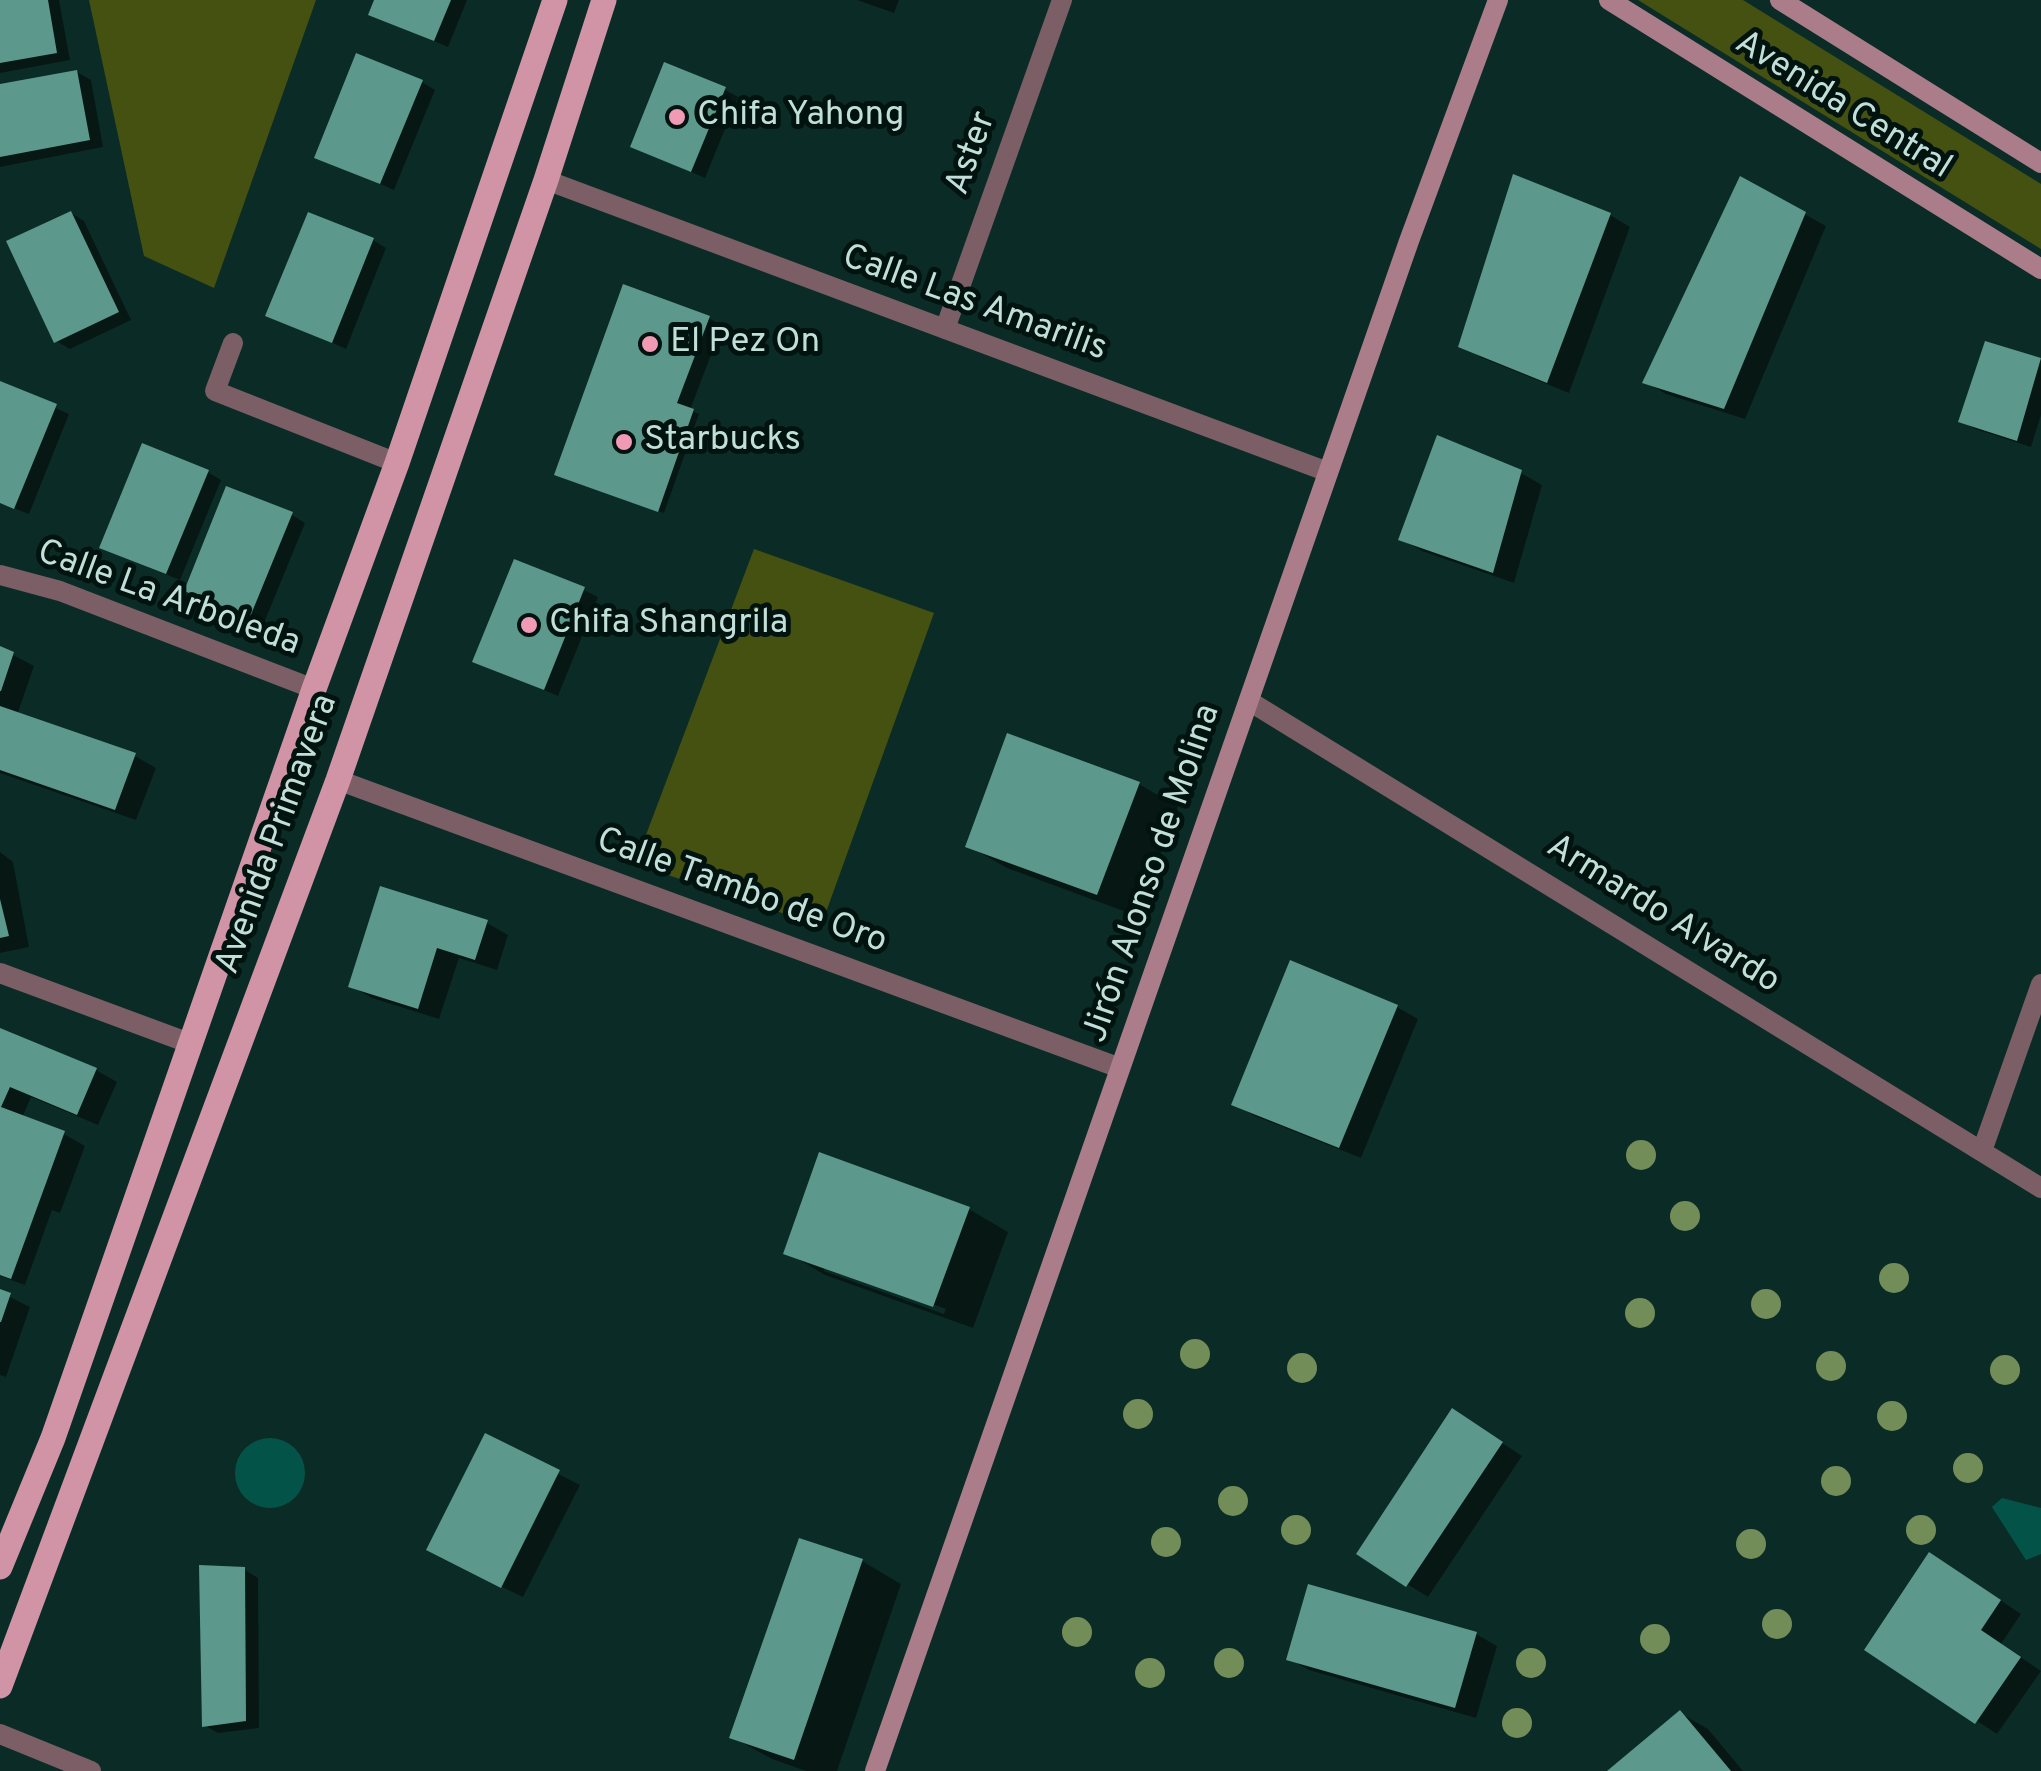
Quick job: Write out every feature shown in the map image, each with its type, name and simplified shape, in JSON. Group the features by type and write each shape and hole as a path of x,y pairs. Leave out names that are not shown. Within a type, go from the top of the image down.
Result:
{"main road":[{"name":"Avenida Primavera","path":"0,1568 53,1438 189,1043 397,463 555,0"},
{"name":"Avenida Primavera","path":"0,1686 338,780 546,180 604,0"},
{"name":"Jirón Alonso de Molina","path":"875,1771 1328,472 1498,0"},
{"name":"Avenida Central","path":"1609,0 2041,269"},
{"name":"Avenida Central","path":"1780,0 2041,163"}],"street":[{"name":"Aster","path":"945,329 1062,0"},
{"name":"Calle Las Amarilis","path":"546,180 1328,472"},
{"path":"233,343 214,392 397,463"},
{"name":"Calle La Arboleda","path":"0,575 60,591 314,689"},
{"name":"Armardo Alvardo","path":"1249,701 2041,1188"},
{"name":"Calle Tambo de Oro","path":"338,780 1120,1068"},
{"path":"0,974 189,1043"},
{"path":"1982,1151 2041,984"},
{"path":"0,1734 91,1771"}],"shaded area":[{"path":"89,0 316,0 214,288 144,256"},
{"path":"1638,0 1743,0 2041,184 2041,249"},
{"path":"754,549 934,613 821,926 635,864"},
{"path":"270,1438 295,1448 305,1473 295,1498 270,1508 245,1498 235,1473 245,1448"},
{"path":"2002,1498 2041,1508 2041,1554 2026,1560 1992,1507"}],"building":[{"path":"0,0 48,0 57,53 0,63"},
{"path":"374,0 451,0 434,41 368,15"},
{"path":"356,53 423,80 380,184 314,158"},
{"name":"Chifa Yahong","path":"664,62 726,87 691,172 630,147"},
{"path":"77,70 90,140 0,157 0,84"},
{"path":"1513,174 1611,213 1547,383 1458,347"},
{"path":"1740,176 1806,212 1724,409 1642,383"},
{"path":"71,211 119,312 54,343 6,241"},
{"path":"308,212 374,238 332,343 265,316"},
{"path":"623,284 710,316 677,403 694,409 658,512 554,475"},
{"path":"1985,341 2041,358 2017,441 1958,422"},
{"path":"0,381 57,404 14,509 0,503"},
{"path":"1437,435 1522,470 1493,573 1398,540"},
{"path":"142,443 209,470 166,574 99,548"},
{"path":"226,486 293,512 250,617 184,591"},
{"name":"Chifa Shangrila","path":"514,559 585,587 544,690 472,662"},
{"path":"0,646 14,652 1,691 0,691"},
{"path":"0,706 136,753 115,810 0,770"},
{"path":"1007,733 1140,782 1097,895 965,847"},
{"path":"380,886 488,920 475,960 437,948 418,1009 348,987"},
{"path":"0,899 9,936 0,938"},
{"path":"1290,960 1398,1005 1339,1148 1231,1105"},
{"path":"0,1028 97,1068 77,1115 10,1087 1,1107 65,1131 11,1279 0,1275"},
{"path":"819,1152 970,1207 933,1307 783,1254"},
{"path":"0,1289 11,1293 1,1322 0,1322"},
{"path":"1452,1408 1503,1442 1406,1587 1356,1554"},
{"path":"485,1433 560,1470 501,1588 426,1550"},
{"path":"799,1538 863,1559 794,1760 729,1738"},
{"path":"1929,1552 2001,1600 1981,1630 2021,1657 1975,1724 1864,1650"},
{"path":"199,1565 245,1567 246,1721 202,1727"},
{"path":"1308,1584 1477,1632 1455,1708 1286,1660"},
{"path":"1680,1710 1731,1771 1607,1771"}],"place":[{"name":"Chifa Yahong","path":"677,117"},
{"name":"El Pez On","path":"650,344"},
{"name":"Starbucks","path":"624,442"},
{"name":"Chifa Shangrila","path":"529,625"}]}
